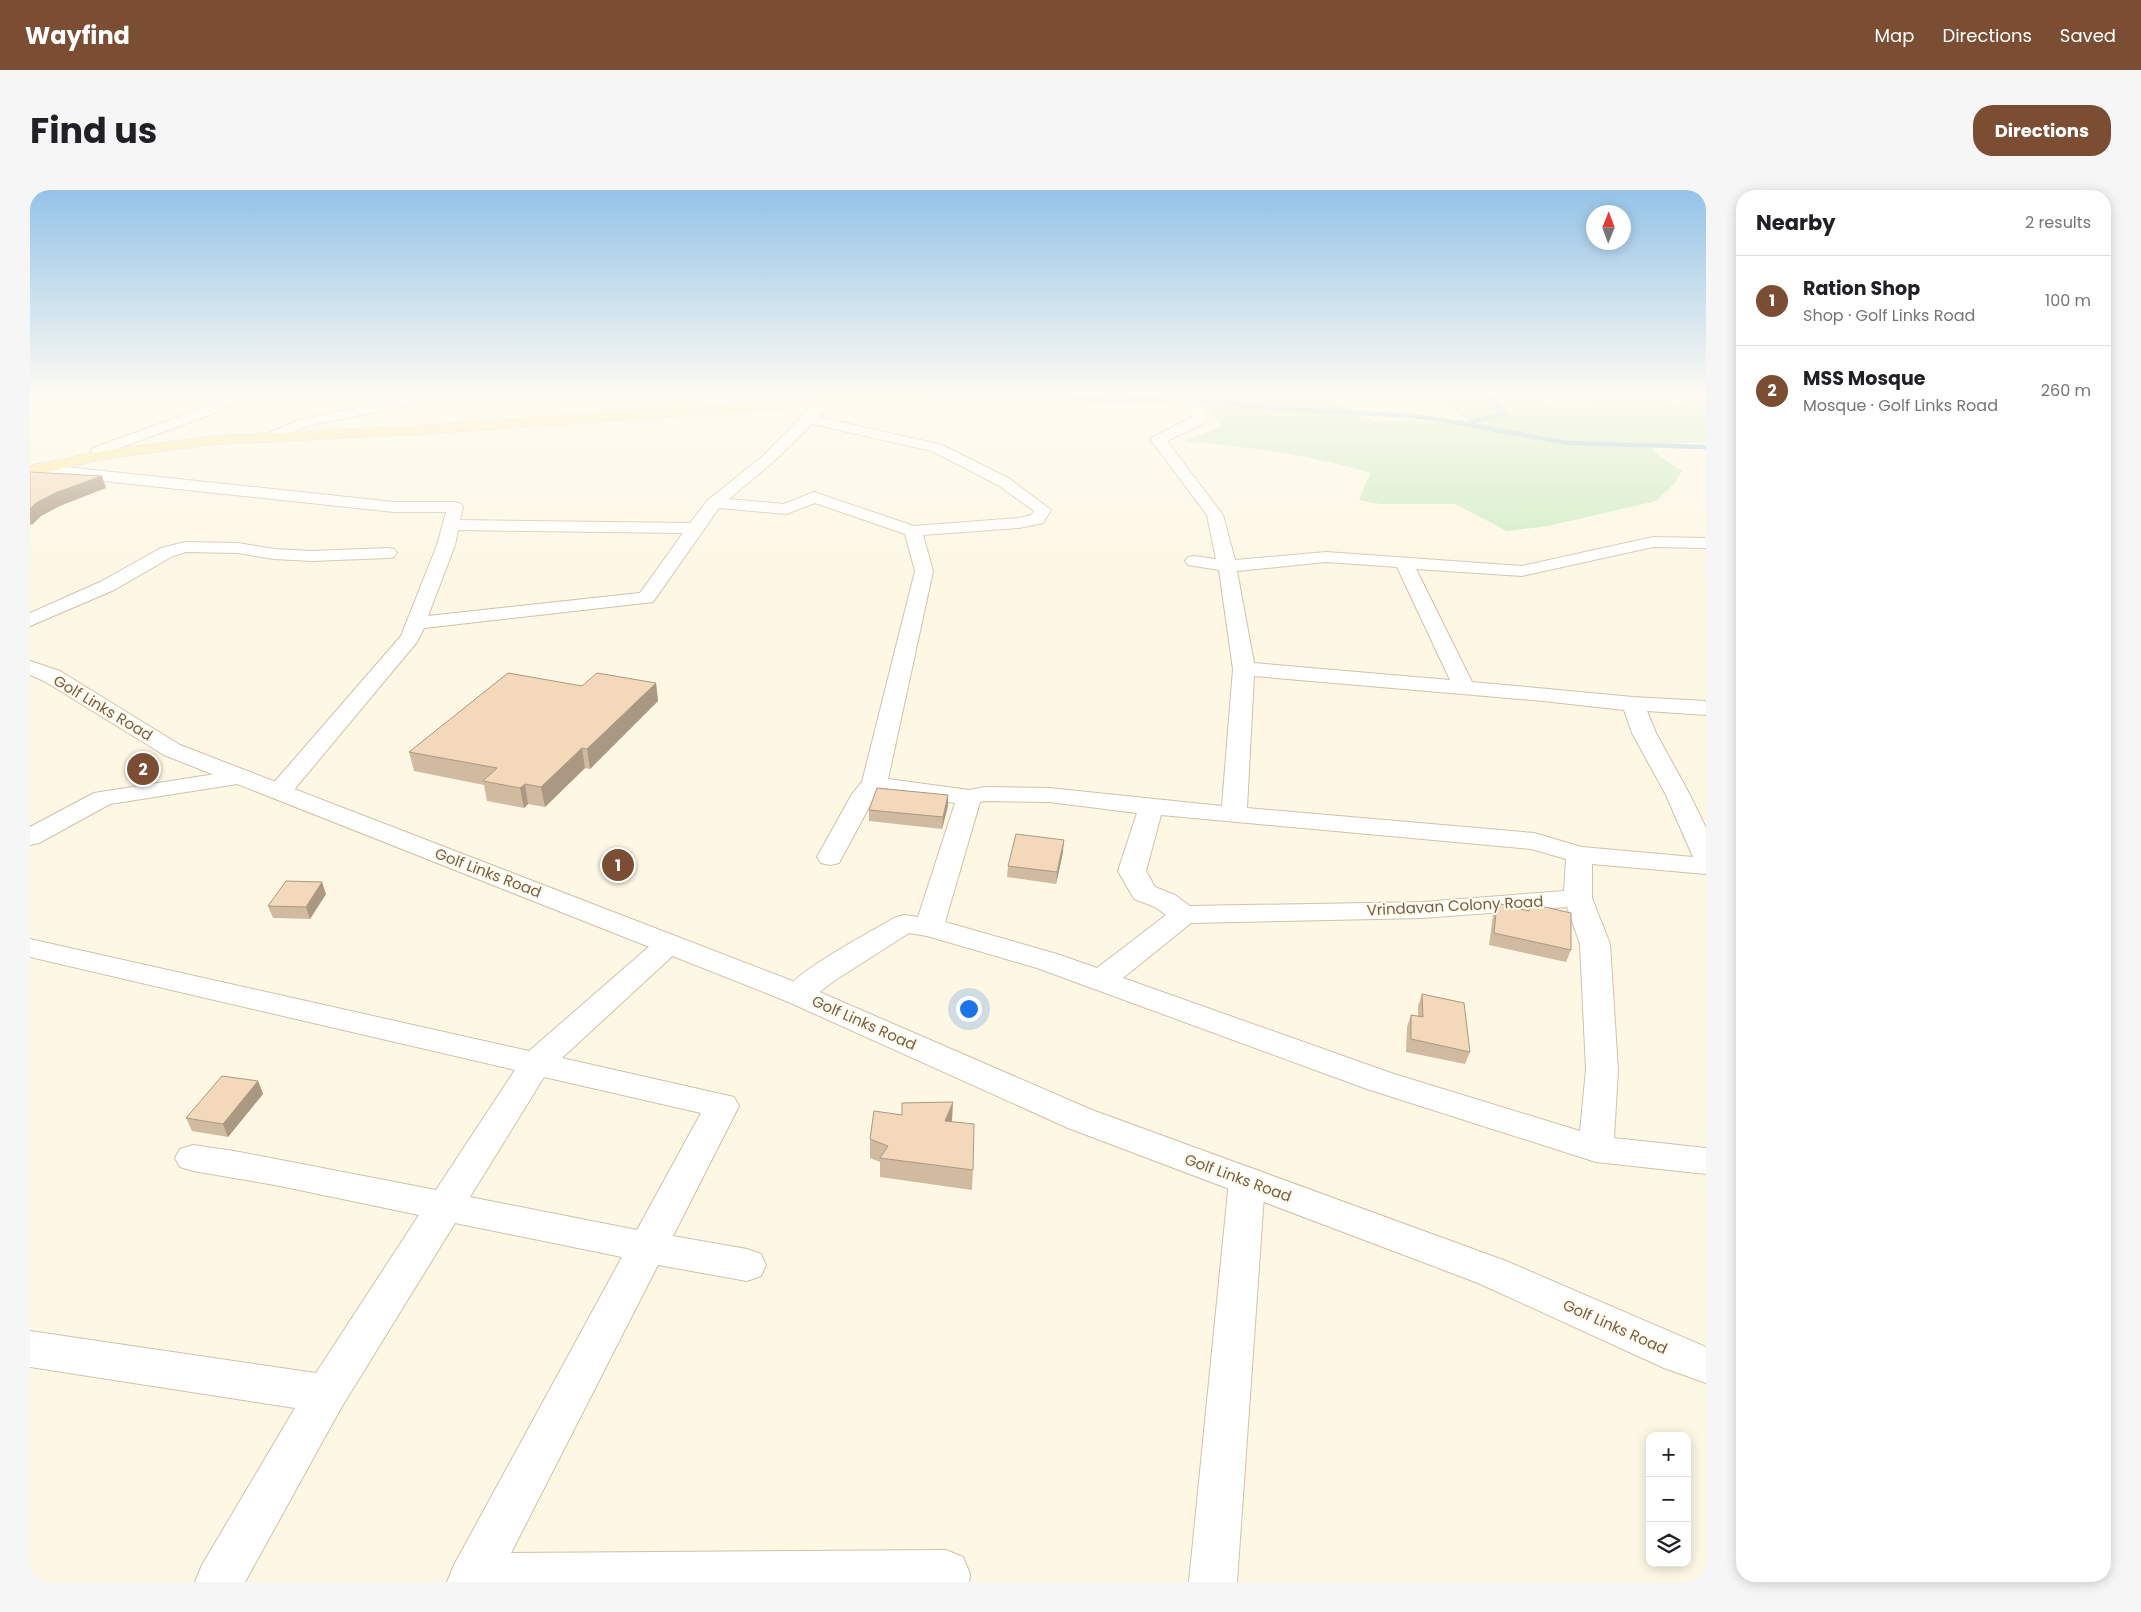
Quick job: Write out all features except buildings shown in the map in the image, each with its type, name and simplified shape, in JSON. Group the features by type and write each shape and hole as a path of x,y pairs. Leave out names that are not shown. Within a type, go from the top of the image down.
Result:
{"main road":[{"path":"33,470 80,460"}],"street":[{"path":"416,623 646,598 694,528 714,503 767,460"},
{"path":"714,503 786,509 814,497 913,531 1020,523 1037,519 1043,510 1004,482 961,460"},
{"path":"1173,460 1214,515 1227,566 1244,669 1234,815"},
{"path":"33,470 384,506 455,507 446,545 410,638 279,792"},
{"path":"451,525 694,528"},
{"path":"830,857 864,794 874,785 924,571 913,531"},
{"path":"1194,561 1227,566 1326,557 1522,571 1653,542 1706,543"},
{"path":"30,620 107,586 167,552 185,547 238,548 274,554 312,556 388,553"},
{"path":"1404,563 1464,687"},
{"name":"Golf Links Road","path":"30,667 52,676 172,750 797,994 1080,1119 1492,1272 1706,1366"},
{"path":"1244,669 1464,687 1633,704 1706,708"},
{"path":"1633,704 1644,732 1678,795 1706,857"},
{"path":"30,837 103,798 241,777"},
{"path":"874,785 968,797 985,794 1049,795 1234,815 1534,841 1579,855 1706,866"},
{"path":"929,927 968,797"},
{"path":"1100,981 1184,915 1165,902 1144,893 1132,871 1151,807"},
{"path":"1579,855 1578,898 1595,944 1602,1070 1596,1149"},
{"name":"Vrindavan Colony Road","path":"1184,915 1423,910 1578,898"},
{"path":"797,994 823,974 904,924 929,927 1047,961 1379,1080 1596,1149 1706,1161"},
{"path":"219,1582 326,1394 536,1063 669,944"},
{"path":"30,948 722,1106 472,1580 946,1574 945,1582"},
{"path":"193,1158 232,1163 445,1205 647,1248 748,1265"},
{"path":"1213,1582 1247,1181"},
{"path":"30,1349 326,1394"}],"green space":[{"path":"1321,460 1665,460 1682,471 1673,485 1656,501 1548,526 1507,531 1455,504 1380,504 1359,500 1371,473"}],"place":[{"name":"MSS Mosque","path":"143,769"},
{"name":"Ration Shop","path":"618,865"}]}
